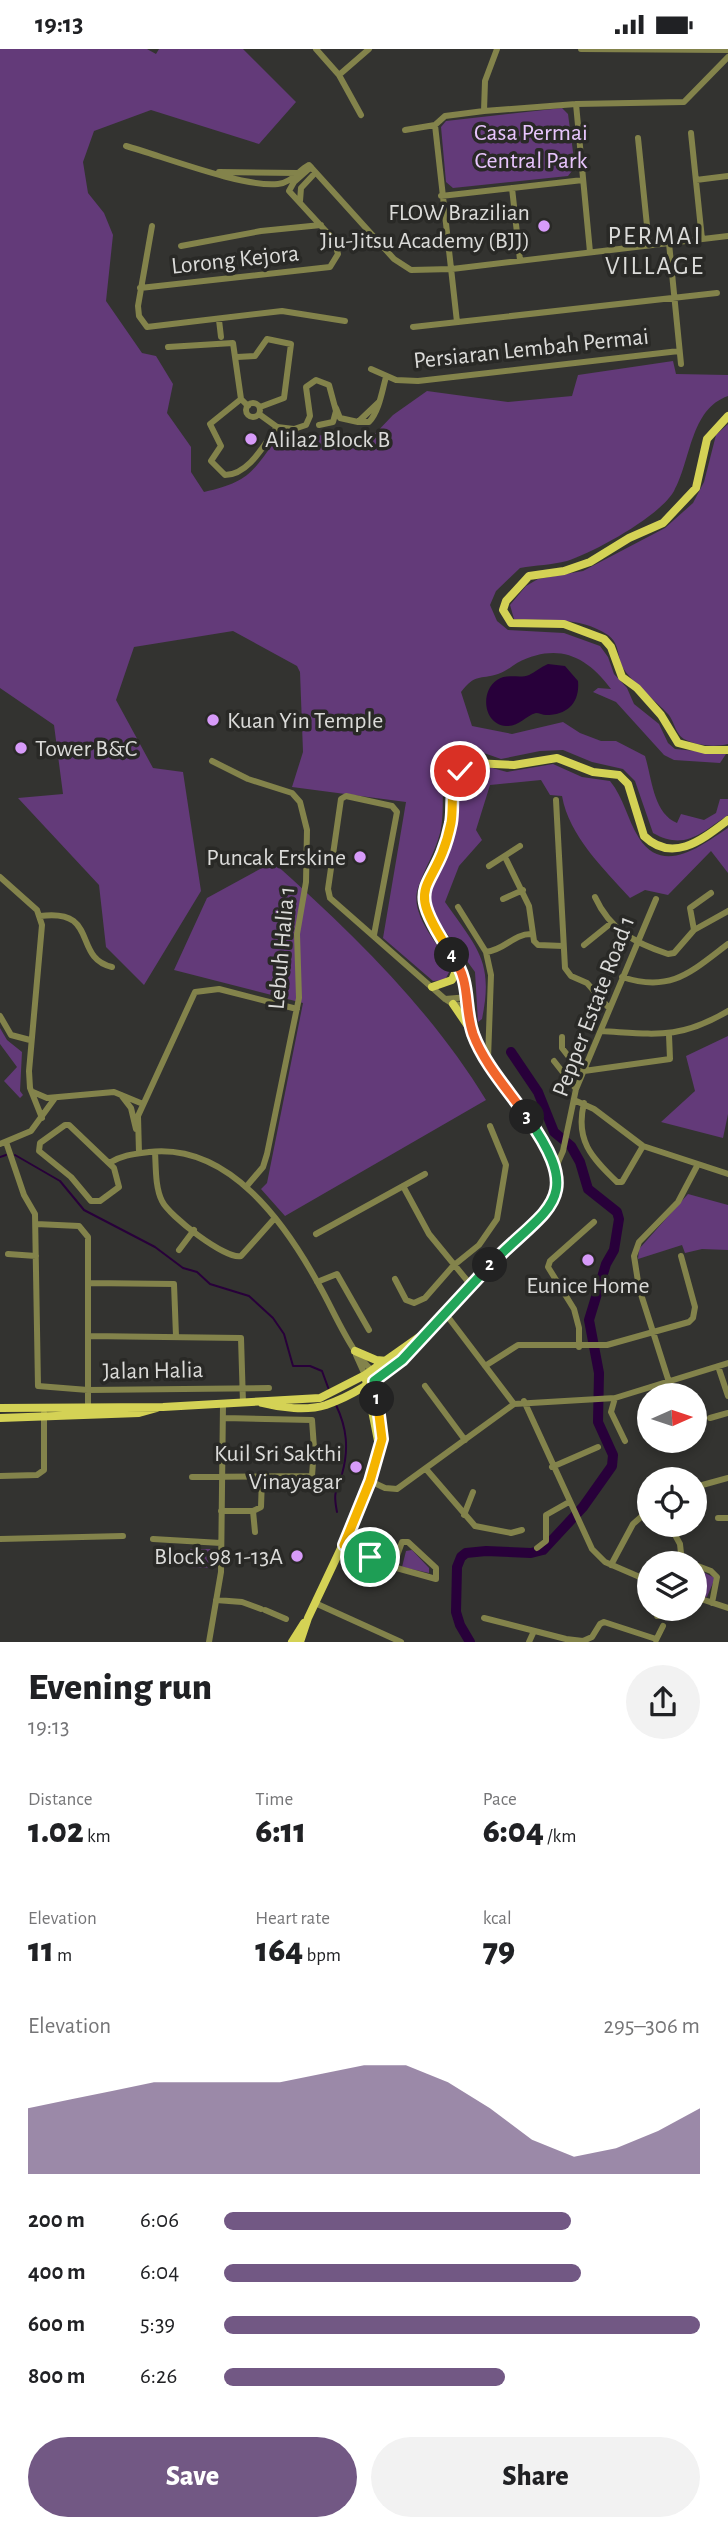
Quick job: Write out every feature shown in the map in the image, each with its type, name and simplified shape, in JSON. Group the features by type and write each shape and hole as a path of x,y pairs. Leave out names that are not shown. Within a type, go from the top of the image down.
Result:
{"main road":[{"path":"728,416 707,439 696,488 663,523 629,538 590,562 564,571 529,576 506,601 503,610 511,623 564,624 604,639 611,647 622,677 637,688 662,715 678,743 705,750 728,750"},
{"path":"474,1035 469,1001 459,964 429,919 423,891 450,828 456,776 465,767 480,762 514,765 557,758 593,772 619,775 628,784 644,836 667,848 692,845 728,820"},
{"path":"432,987 452,980 459,964"},
{"path":"0,1417 88,1406 163,1407 262,1403 295,1407 333,1397 402,1360 470,1285 547,1213 556,1189 556,1167 545,1143 449,1001"},
{"path":"369,1378 432,1326"},
{"path":"355,1352 376,1360 388,1361"},
{"path":"300,1642 308,1618 344,1545 370,1481 383,1433 369,1378"},
{"path":"88,1406 92,1410 122,1413"},
{"path":"63,1415 67,1411 84,1410 88,1406"},
{"path":"0,1408 63,1415 122,1413 163,1407"},
{"path":"292,1642 308,1618"}],"street":[{"path":"316,49 339,75 361,114"},
{"path":"339,75 369,49"},
{"path":"484,111 485,81 497,49"},
{"path":"581,49 728,50"},
{"path":"405,130 435,125 445,117 484,111 576,104 684,102 728,57"},
{"path":"576,104 590,252"},
{"path":"435,125 457,322"},
{"path":"691,133 702,239"},
{"path":"638,138 649,245"},
{"path":"126,146 215,172 297,173 307,166 402,267 411,270 520,261 728,236"},
{"path":"300,201 303,184 313,170"},
{"name":"Lorong Kejora","path":"139,288 267,272 324,269 336,262 338,254 334,240 300,201 292,197 290,187 313,170"},
{"path":"696,180 728,176"},
{"path":"441,196 583,180"},
{"path":"512,188 520,261"},
{"path":"181,246 261,231 321,225"},
{"path":"152,226 139,288 139,316 147,327 282,311 345,321"},
{"path":"669,243 681,364"},
{"path":"413,327 717,293"},
{"path":"219,320 221,337"},
{"path":"167,347 230,342 235,346 241,399 248,406 249,416 284,398 292,352 290,344 267,339 255,356 237,357"},
{"name":"Persiaran Lembah Permai","path":"371,369 386,377 418,380 679,351"},
{"name":"Persiaran Lembah Permai","path":"277,427 294,429 306,425 310,416 306,387 316,380 329,385 336,411 333,422 318,425 309,422 307,417 305,388 311,381 318,380 329,384 340,418 369,422 379,402 386,377"},
{"path":"241,399 210,425 221,446 211,461 219,472 225,475 238,471 254,459 277,427 254,403 248,406"},
{"name":"Lebuh Halia 1","path":"212,761 248,779 292,793 300,802 309,848 298,934 297,1009 267,1154 263,1167 246,1187"},
{"path":"374,935 397,812 392,806 346,796 341,799 328,889 330,898 449,1001 469,1001"},
{"path":"556,800 563,946 568,973 587,983 609,1008"},
{"path":"489,866 520,846"},
{"path":"506,857 523,890 532,921 531,934 538,945 563,946"},
{"path":"0,877 40,916 42,934 30,1040 30,1088 42,1118"},
{"path":"503,899 523,890"},
{"path":"694,930 690,908 711,893"},
{"path":"595,897 610,924 638,941 668,954 674,953 694,930 728,911"},
{"name":"Pepper Estate Road 1","path":"556,1167 567,1138 576,1089 656,899"},
{"path":"457,907 486,952 491,975 488,1061"},
{"path":"40,916 60,915 73,919 97,961 112,967"},
{"path":"584,945 610,924"},
{"path":"486,952 504,948 517,935 531,934"},
{"path":"622,977 649,984 677,980 728,944"},
{"path":"139,1153 138,1116 195,992 219,989 297,1009"},
{"path":"601,1031 669,1035 703,1025 728,1011"},
{"path":"0,1017 11,1035 30,1040"},
{"path":"562,1037 562,1048 583,1072 670,1059 669,1035"},
{"path":"554,1061 576,1089"},
{"path":"30,1088 39,1097 121,1094 143,1104"},
{"path":"121,1094 131,1108 138,1134"},
{"path":"8,1254 36,1256 36,1224 34,1211 25,1198 3,1143 31,1131 55,1098"},
{"path":"574,1100 584,1103 643,1146 697,1166 728,1174"},
{"path":"584,1103 579,1128 583,1141 617,1182 622,1182 643,1146"},
{"path":"67,1125 109,1163 118,1175 119,1187 96,1202 84,1194 71,1177 45,1159 37,1148 67,1125"},
{"path":"395,1279 406,1300 414,1303 425,1298 453,1266 479,1245 497,1219 506,1165 490,1126"},
{"path":"155,1151 163,1202 172,1214 227,1254 237,1257 274,1219"},
{"path":"109,1163 123,1156 139,1153 182,1151 203,1157 246,1187 274,1219 317,1282 369,1378"},
{"path":"669,1382 635,1268 636,1248 678,1202 697,1166"},
{"path":"316,1234 425,1174"},
{"path":"403,1186 429,1234 470,1285"},
{"path":"582,1346 574,1309 548,1267 550,1261 594,1222"},
{"path":"36,1224 79,1226 88,1237 88,1406"},
{"path":"179,1250 194,1230"},
{"name":"Jalan Halia","path":"36,1256 38,1386 88,1390 268,1388"},
{"path":"485,1366 518,1345 599,1346 689,1322 695,1314 681,1256"},
{"path":"317,1282 337,1274 369,1330"},
{"path":"88,1283 174,1284 176,1336"},
{"path":"445,1313 514,1404"},
{"path":"88,1336 241,1338 243,1403"},
{"path":"665,1383 728,1363"},
{"path":"718,1366 728,1396"},
{"path":"425,1386 465,1440"},
{"path":"370,1481 394,1489 426,1469 514,1404 524,1401 615,1398 637,1391"},
{"path":"615,1398 611,1412 625,1441"},
{"path":"524,1401 552,1467 592,1549 611,1565 637,1576"},
{"path":"209,1642 221,1543 223,1404"},
{"path":"0,1476 41,1473 46,1465 44,1411"},
{"path":"710,1418 728,1413"},
{"path":"192,1477 312,1476 312,1420 224,1418"},
{"path":"552,1467 597,1447"},
{"path":"426,1469 475,1527 512,1533 522,1530"},
{"path":"221,1511 253,1511 261,1507 262,1478"},
{"path":"707,1484 728,1479"},
{"path":"464,1515 473,1492"},
{"path":"537,1548 546,1541 547,1515 570,1505"},
{"path":"253,1511 255,1532"},
{"path":"718,1518 728,1518"},
{"path":"611,1565 637,1521"},
{"path":"0,1539 123,1536"},
{"path":"153,1539 221,1543"},
{"path":"344,1545 393,1567 431,1579 438,1574 436,1568 406,1541 400,1544 393,1567"},
{"path":"707,1570 717,1577 712,1603"},
{"path":"216,1600 242,1602 286,1619"},
{"path":"707,1601 728,1608"},
{"path":"315,1603 401,1642"},
{"path":"484,1618 585,1641 592,1637 604,1622 655,1641 663,1626"},
{"path":"529,1642 534,1630"}],"green space":[{"path":"0,49 147,49 156,54 159,49 243,49 296,102 259,144 151,110 94,131 83,162 88,193 104,213 113,235 106,301 142,353 156,356 173,384 167,413 191,447 191,472 204,492 244,477 272,445 322,435 372,437 393,415 427,391 508,402 572,396 578,375 673,361 676,374 728,375 728,396 715,403 699,424 680,479 667,501 626,532 579,556 567,561 520,568 496,591 490,605 497,621 508,630 564,633 600,646 634,704 659,724 668,743 675,749 726,754 720,763 674,760 664,755 616,702 593,692 598,688 611,689 591,667 569,655 557,653 531,657 501,673 474,680 461,692 472,726 512,734 563,722 580,733 601,741 616,741 645,756 658,803 669,818 677,823 681,814 704,820 716,813 720,799 728,799 728,815 701,833 684,840 664,838 653,833 635,781 623,769 592,762 563,750 540,751 501,759 481,752 461,755 448,763 445,772 440,833 420,881 416,898 421,919 452,966 445,980 433,981 383,938 406,802 292,787 303,752 300,672 297,666 233,631 134,647 116,700 153,768 183,772 201,891 144,985 106,947 99,885 18,798 63,794 54,725 0,688"},
{"name":"Casa Permai Central Park","path":"562,108 568,114 575,167 568,176 453,188 446,182 441,127 446,121"},
{"path":"728,424 728,744 707,745 682,738 668,714 623,668 616,646 608,635 574,622 514,619 510,605 526,586 538,579 583,571 665,528 693,503 704,482 716,435"},
{"path":"553,764 582,777 610,781 619,794 639,838 649,849 660,855 684,854 728,828 728,873 711,851 668,895 645,890 630,898 580,838 566,811 562,796 550,795 541,780 490,785 476,830 482,840 459,866 445,902 474,944 484,969 485,999 482,1019 478,1022 475,972 427,906 432,883 455,829 464,774 485,766 507,772"},
{"path":"273,862 332,916 415,1003 464,1066 486,1100 285,1216 261,1189 267,1183 303,1003 174,970 207,898"},
{"path":"0,1028 7,1040 22,1052 20,1091 23,1095 20,1098 4,1081 17,1067 0,1044"},
{"path":"728,1036 728,1114 723,1138 661,1122 695,1091 686,1056"},
{"path":"688,1194 728,1205 728,1250 702,1249 685,1253 682,1245 638,1259 639,1249"},
{"path":"190,1549 210,1549 215,1554 215,1568 189,1567"},
{"path":"412,1550 429,1568 429,1573 402,1567 406,1551"},
{"path":"707,1574 715,1578 707,1597"}],"shaded area":[{"path":"548,664 565,666 578,681 577,695 571,706 561,713 536,713 511,726 492,720 486,699 497,680 529,675"}],"waterway":[{"path":"470,1642 456,1612 457,1567 461,1557 466,1553 486,1551 531,1553 543,1550 583,1507 612,1466 613,1455 598,1422 599,1373 589,1320 606,1264 614,1250 619,1219 617,1212 588,1189 580,1162 571,1146 554,1132 538,1092 511,1052"},
{"path":"0,1157 6,1155"},
{"path":"15,1155 60,1181 84,1210 155,1247 183,1268 197,1272 210,1284 249,1296 273,1318 284,1334 293,1366 310,1366 322,1371 329,1390"},
{"path":"336,1405 345,1430 346,1447 336,1492 337,1512"}],"place":[{"name":"FLOW Brazilian Jiu-Jitsu Academy (BJJ)","path":"544,226"},
{"name":"Alila2 Block B","path":"251,439"},
{"name":"Kuan Yin Temple","path":"213,720"},
{"name":"Tower B&C","path":"21,748"},
{"name":"Puncak Erskine","path":"360,857"},
{"name":"Eunice Home","path":"588,1260"},
{"name":"Kuil Sri Sakthi Vinayagar","path":"356,1467"},
{"name":"Block 98 1-13A","path":"297,1556"}],"district":[{"name":"PERMAI VILLAGE","path":"655,250"}],"route":[{"path":"370,1557 344,1545 370,1481 382,1439 374,1381 402,1360 501,1253 547,1213 556,1189 557,1172 553,1157 480,1048 471,1025 466,979 425,911 423,891 450,828 454,782 460,771"}]}
